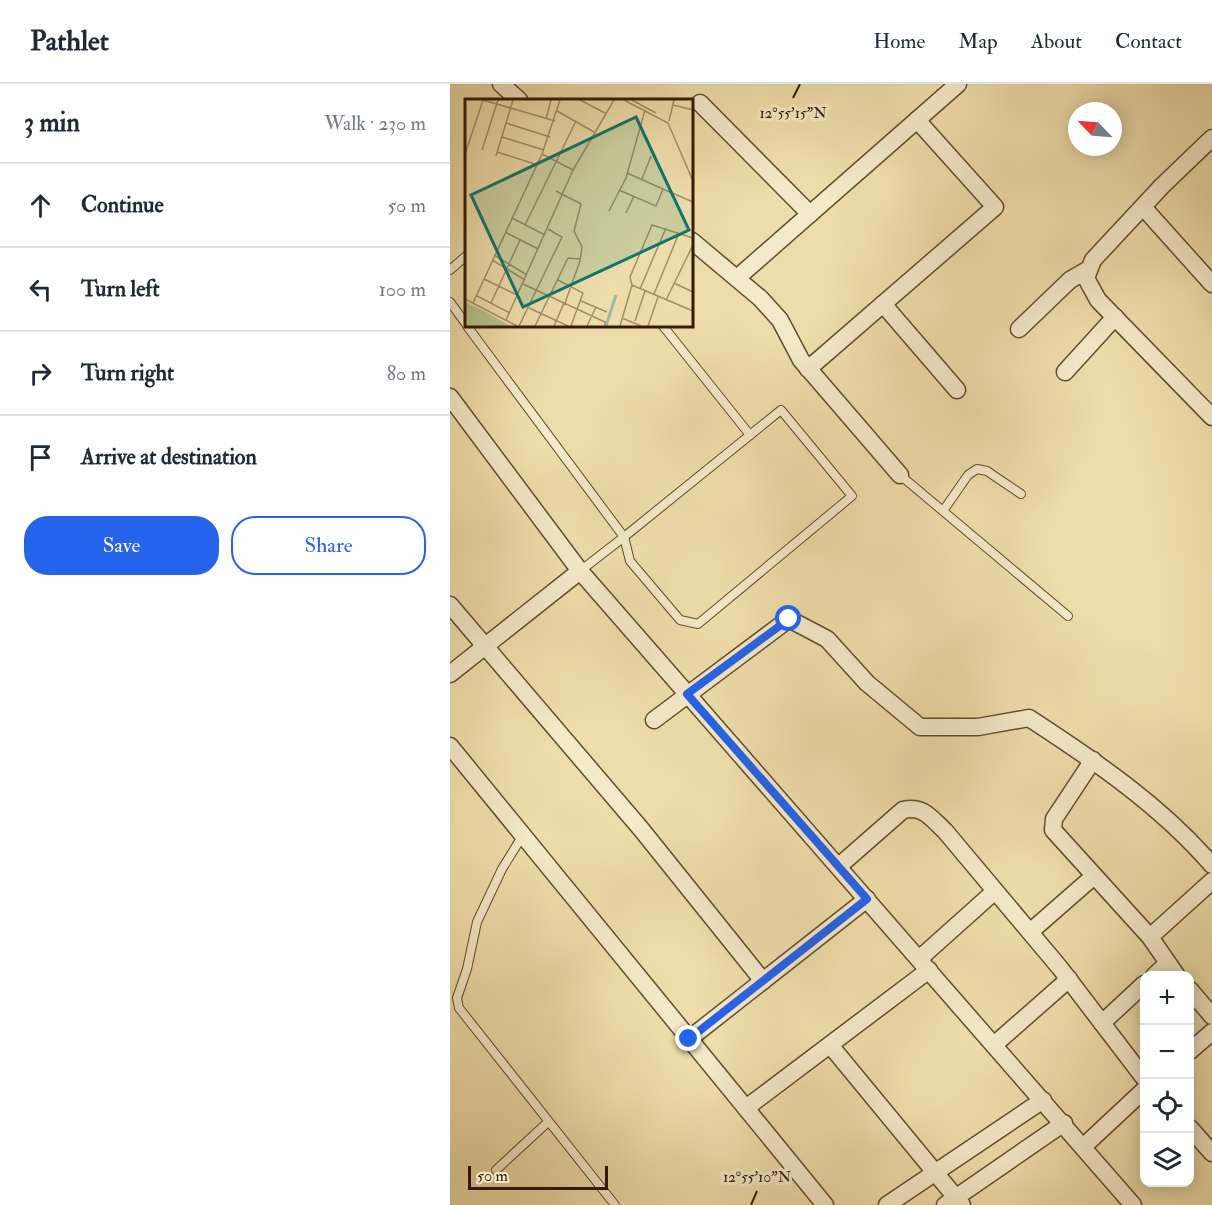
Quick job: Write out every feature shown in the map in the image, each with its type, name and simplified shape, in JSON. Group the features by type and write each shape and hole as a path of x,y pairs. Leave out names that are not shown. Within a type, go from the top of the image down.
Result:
{"street":[{"path":"501,84 518,99"},
{"path":"737,278 958,84"},
{"path":"700,103 810,214"},
{"path":"808,369 995,207 917,120"},
{"path":"1209,148 1143,207 1093,260 1086,278 1090,288 1115,317 1212,417"},
{"path":"1143,207 1212,284"},
{"path":"693,242 737,278 780,320 808,369 900,475"},
{"path":"1019,328 1070,280 1089,269"},
{"path":"883,303 957,390"},
{"path":"1065,372 1115,317"},
{"path":"450,397 580,571 1084,1146 1131,1205"},
{"path":"450,674 580,571"},
{"path":"450,604 641,829 763,981"},
{"path":"654,720 789,619 828,639 867,683 920,727 978,727 1029,718 1093,760 1183,832 1212,865"},
{"path":"452,754 523,835 825,1205"},
{"path":"1093,760 1054,819 1053,830 1150,937 1172,970"},
{"path":"839,866 903,810 914,807 924,811 945,831 1069,979 1140,1073"},
{"path":"1030,932 1094,876"},
{"path":"1150,937 1212,881"},
{"path":"746,1108 830,1045 924,964 995,891"},
{"path":"689,1039 867,899"},
{"path":"995,1044 1069,979"},
{"path":"1102,1023 1140,988"},
{"path":"1194,995 1212,1016"},
{"path":"1194,1048 1212,1032"},
{"path":"830,1045 934,1172 954,1202 1064,1124"},
{"path":"1084,1146 1140,1094"},
{"path":"887,1205 1043,1100"},
{"path":"1194,1132 1212,1152"}],"lane":[{"path":"450,270 465,257"},
{"path":"450,302 465,322"},
{"path":"468,327 624,537 630,561 680,620 698,624 852,496 781,410 624,537 580,571"},
{"path":"664,327 750,435"},
{"path":"943,511 968,475 977,469 987,471 1020,494"},
{"path":"900,475 1068,616"},
{"path":"523,835 502,869 477,922 467,969 453,995 459,1008 615,1205"},
{"path":"496,1170 548,1122"}],"route":[{"path":"689,1039 867,899 687,694 789,619"}]}
